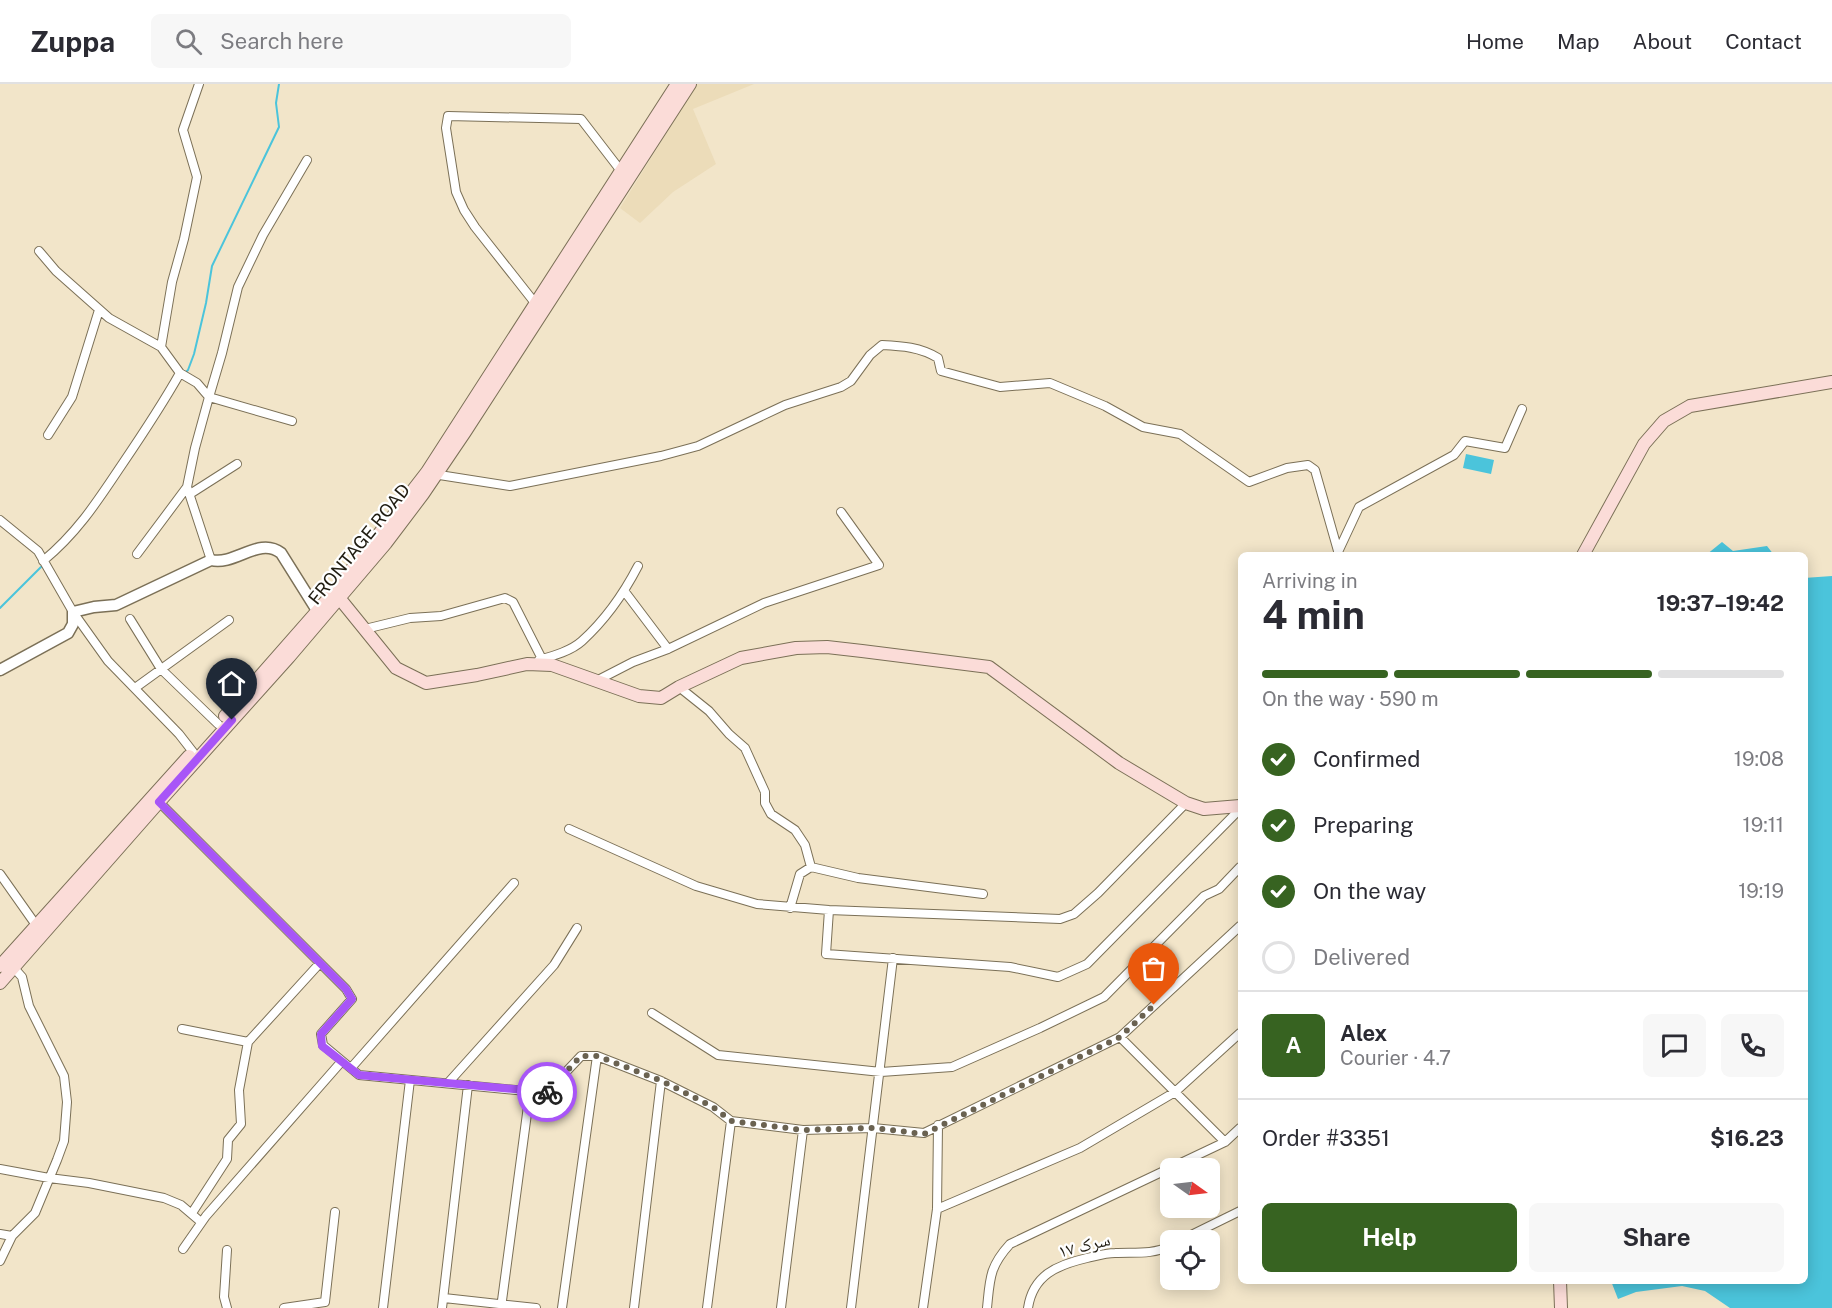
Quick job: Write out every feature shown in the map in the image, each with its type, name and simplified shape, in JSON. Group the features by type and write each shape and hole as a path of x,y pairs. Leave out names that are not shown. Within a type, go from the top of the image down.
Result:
{"main road":[{"path":"431,474 535,303 677,84"},
{"name":"FRONTAGE ROAD","path":"0,983 156,799 386,543 690,84"},
{"path":"1584,552 1644,444 1653,432 1670,417 1690,406 1832,382"},
{"path":"0,966 156,799 193,752 318,612 337,595 396,668 426,683 477,675 527,663 552,665 639,696 661,698 741,658 796,648 827,647 989,667 1119,763 1186,803 1204,809 1238,808"},
{"path":"1560,1284 1561,1308"}],"street":[{"path":"161,346 172,282 197,177 183,130 199,84"},
{"path":"535,303 464,210 456,192 446,128 447,116 580,119 621,171"},
{"path":"211,560 189,491 195,448 238,287 263,236 307,160"},
{"path":"39,251 56,271 109,318 161,346 180,373 197,383 209,397 292,422"},
{"path":"48,435 72,397 99,310"},
{"path":"431,474 510,486 661,456 698,446 802,398 841,387 851,381 870,355 882,345 907,346 938,358 941,371 1000,387 1050,383 1105,406 1143,427 1180,434 1249,482 1287,468 1308,465 1314,470 1338,552"},
{"path":"43,561 85,520 161,406 180,373"},
{"path":"1338,552 1359,507 1454,455 1465,441 1505,448 1522,409"},
{"path":"137,554 189,491 237,464"},
{"path":"598,680 764,603 879,565 841,512"},
{"path":"0,520 38,551 73,612 108,661 179,734 193,752"},
{"path":"73,612 116,604 211,560 228,561 248,550 276,549 281,553 318,612"},
{"path":"527,663 552,657 581,642 625,592 638,566"},
{"path":"625,592 668,649"},
{"path":"365,629 410,618 441,616 506,598 513,602 542,659"},
{"path":"0,670 68,633 73,624 73,612"},
{"path":"130,619 161,669 218,724"},
{"path":"135,688 229,620"},
{"path":"679,687 709,711 745,748 765,792 765,803 771,813 795,830 805,845 812,867"},
{"path":"156,799 346,989 352,999 321,1034 322,1046 359,1075 546,1093 581,1056 597,1056 662,1081 713,1107 731,1121 803,1130 873,1128 924,1134 938,1125 1120,1037 1238,928"},
{"path":"569,829 696,886 757,904 829,910 1060,919 1074,914 1098,893 1186,803"},
{"path":"829,910 826,954 1010,967 1058,977 1087,964 1238,810"},
{"path":"790,908 800,874 812,867 858,878 983,894"},
{"path":"652,1013 718,1055 881,1072 952,1067 1041,1028 1104,997 1204,896 1219,889 1238,869"},
{"path":"0,874 36,925"},
{"path":"351,1068 513,883"},
{"path":"448,1083 555,965 577,928"},
{"path":"851,1308 893,958"},
{"path":"192,1213 227,1160 228,1140 241,1124 239,1090 248,1042 320,963"},
{"path":"0,1261 12,1236 35,1213 64,1141 67,1102 64,1076 29,1006 22,977 14,968"},
{"path":"182,1029 248,1042"},
{"path":"937,1209 1080,1148 1175,1092 1238,1035"},
{"path":"1120,1037 1225,1142"},
{"path":"562,1308 597,1056"},
{"path":"183,1249 201,1222 342,1061"},
{"path":"383,1308 410,1080"},
{"path":"634,1308 662,1081"},
{"path":"442,1308 468,1085"},
{"path":"502,1306 530,1091"},
{"path":"707,1308 731,1121"},
{"path":"923,1308 937,1209 938,1125"},
{"path":"781,1308 803,1130"},
{"path":"987,1308 990,1280 997,1258 1010,1244 1225,1142 1238,1130"},
{"path":"0,1169 164,1198 181,1205 201,1222"},
{"path":"284,1308 324,1305 335,1212"},
{"path":"1201,1230 1238,1212"},
{"path":"0,1233 12,1236"},
{"path":"226,1250 224,1297 227,1308"},
{"name":"سرک ۱۷","path":"1028,1308 1030,1292 1047,1273 1066,1263 1112,1253 1151,1253 1160,1250"},
{"path":"444,1298 536,1308"}],"shaded area":[{"path":"697,84 754,84 693,109 716,164 673,192 640,223 620,208"}],"water":[{"path":"1466,454 1494,460 1491,474 1463,468"},
{"path":"1722,542 1733,551 1767,546 1772,552 1710,552"},
{"path":"1832,576 1832,1308 1730,1308 1705,1291 1682,1286 1636,1292 1618,1299 1612,1284 1808,1284 1808,578"}],"waterway":[{"path":"185,373 194,354 212,266 279,127 276,103 279,84"},
{"path":"0,608 43,565"}],"way so far":[{"path":"547,1092 581,1056 597,1056 662,1081 713,1107 731,1121 803,1130 873,1128 924,1134 938,1125 1120,1037 1154,1005"}],"route":[{"path":"232,720 159,802 346,989 352,999 321,1034 322,1046 359,1075 547,1092"}]}
